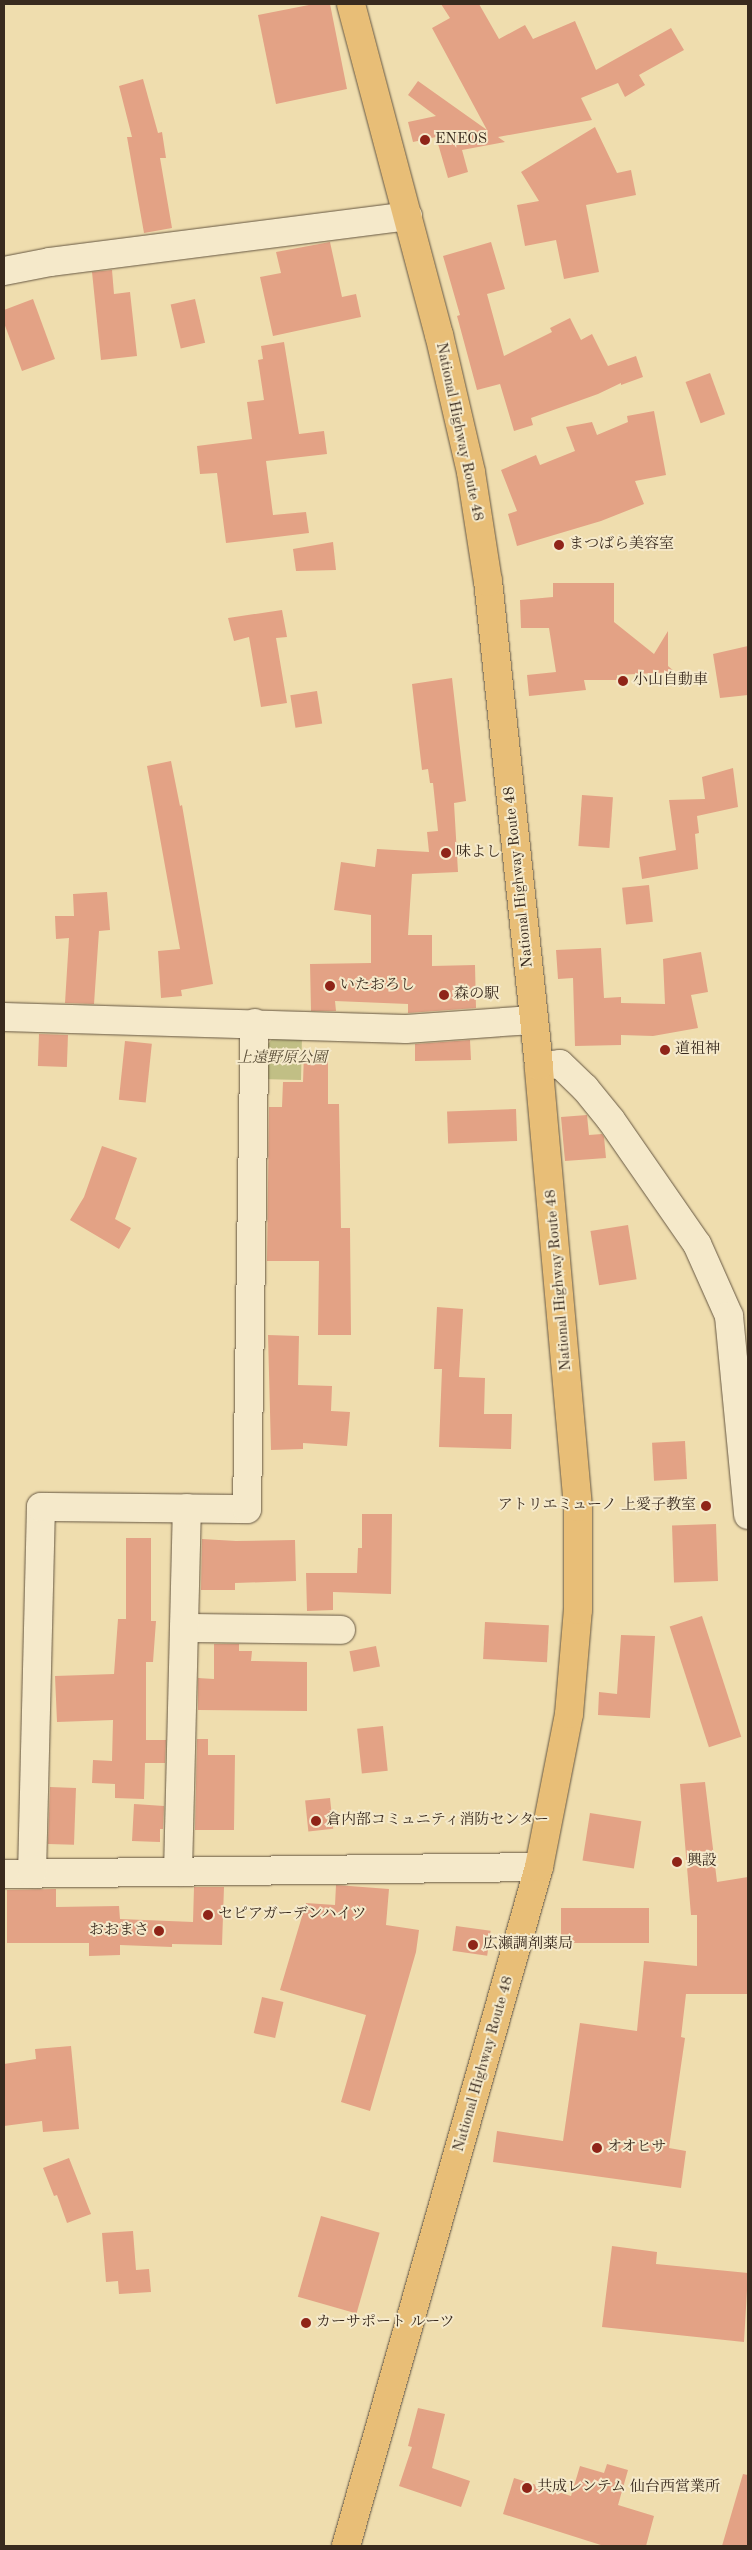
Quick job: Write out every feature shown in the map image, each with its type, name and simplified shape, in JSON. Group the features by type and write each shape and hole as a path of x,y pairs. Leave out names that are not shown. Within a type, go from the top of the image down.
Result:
{"highway":[{"name":"National Highway Route 48","path":"346,2546 540,1867 569,1714 578,1610 578,1507 539,1066 495,640 474,490 439,335 350,4"}],"street":[{"path":"4,271 50,262 408,216"},
{"path":"4,1017 406,1028 533,1020"},
{"path":"32,1874 41,1507 247,1509 255,1023"},
{"path":"539,1066 560,1064 585,1088 611,1120 697,1244 729,1316 748,1515"},
{"path":"178,1872 187,1508"},
{"path":"184,1628 341,1630"},
{"path":"4,1874 540,1867"}],"green space":[{"name":"上遠野原公園","path":"275,1035 302,1035 301,1080 260,1079 261,1053"}],"building":[{"path":"314,4 330,4 347,89 276,104 258,15"},
{"path":"441,4 479,4 499,39 525,25 533,39 575,21 596,70 671,28 684,50 639,75 645,85 625,97 618,83 581,98 592,120 498,137 505,142 462,150 468,172 448,178 436,137 413,142 408,122 436,116 408,95 418,81 487,130 432,28 450,18"},
{"path":"143,79 158,133 162,132 166,158 160,158 172,228 144,233 127,137 132,137 119,86"},
{"path":"595,127 617,173 631,170 636,195 586,205 599,272 564,279 556,240 525,246 517,205 539,201 521,172"},
{"path":"330,242 342,297 356,294 361,317 273,336 260,277 281,273 276,252"},
{"path":"491,242 505,289 487,294 504,356 552,332 550,328 570,318 581,340 592,334 608,366 636,356 643,377 621,385 621,383 598,394 531,418 533,425 514,431 500,384 477,390 457,316 460,315 443,256"},
{"path":"112,270 114,294 130,292 137,356 101,360 92,272"},
{"path":"33,299 55,359 22,371 4,323 4,310"},
{"path":"195,299 205,343 181,348 171,305"},
{"path":"284,342 299,434 324,431 327,454 266,461 273,515 306,512 309,533 226,543 217,473 200,474 197,446 252,439 247,402 264,400 258,360 263,359 261,346"},
{"path":"710,373 725,414 701,423 686,382"},
{"path":"654,411 666,475 635,481 644,504 601,521 517,546 508,514 517,511 501,470 536,455 540,465 575,451 566,427 592,422 597,435 628,422 627,416"},
{"path":"333,542 336,570 296,571 293,549"},
{"path":"553,583 614,583 614,622 654,654 668,631 668,666 675,672 617,675 617,680 584,680 586,690 529,696 527,675 556,672 549,628 521,628 520,600 553,597"},
{"path":"282,610 287,637 276,638 287,703 261,707 249,637 234,641 228,618"},
{"path":"748,646 748,695 720,698 713,654"},
{"path":"452,678 466,801 454,803 458,872 412,874 408,935 432,935 432,966 475,965 476,1008 408,1013 408,1004 335,1001 336,1011 311,1011 310,964 371,963 371,915 334,910 341,862 375,867 377,849 429,852 427,832 438,831 433,783 430,783 428,769 422,770 412,684"},
{"path":"317,691 322,724 295,728 290,695"},
{"path":"171,761 180,806 182,805 213,984 181,990 182,996 161,998 158,951 180,949 147,766"},
{"path":"733,768 738,807 697,816 699,833 695,834 698,869 642,879 639,857 676,850 669,800 705,799 702,777"},
{"path":"582,795 613,797 609,848 578,846"},
{"path":"649,885 653,922 626,925 622,888"},
{"path":"107,892 110,930 99,931 94,1004 65,1003 69,938 56,939 55,916 74,916 73,894"},
{"path":"601,948 604,998 621,997 621,1003 665,1004 663,959 701,952 708,992 691,995 698,1028 653,1036 621,1035 621,1045 575,1046 573,978 558,979 556,950"},
{"path":"39,1034 68,1035 67,1067 38,1066"},
{"path":"470,1040 471,1060 415,1061 415,1044"},
{"path":"125,1041 152,1044 146,1102 119,1100"},
{"path":"304,1053 328,1053 328,1104 339,1104 341,1228 350,1228 351,1335 318,1335 319,1261 267,1261 269,1107 282,1107 283,1082 303,1082"},
{"path":"516,1109 517,1141 448,1143 447,1111"},
{"path":"587,1115 589,1135 602,1134 604,1137 606,1158 565,1161 561,1117"},
{"path":"102,1146 137,1158 115,1219 131,1228 119,1249 70,1220 84,1197"},
{"path":"628,1225 637,1279 599,1285 590,1231"},
{"path":"437,1307 463,1309 459,1377 485,1378 484,1414 512,1414 511,1449 439,1447 442,1369 434,1369"},
{"path":"268,1335 299,1336 298,1385 332,1386 331,1411 350,1412 347,1446 303,1443 303,1449 271,1450"},
{"path":"685,1441 687,1479 654,1481 652,1443"},
{"path":"362,1514 392,1514 391,1594 333,1592 333,1610 307,1611 306,1573 357,1573 358,1548 362,1548"},
{"path":"716,1524 718,1581 674,1583 672,1526"},
{"path":"126,1538 151,1538 151,1621 156,1621 153,1662 146,1662 146,1740 166,1740 165,1763 145,1763 144,1799 115,1798 115,1784 92,1783 93,1760 112,1761 113,1720 57,1722 55,1676 114,1674 118,1619 126,1619"},
{"path":"202,1539 236,1541 295,1540 296,1581 235,1583 235,1590 201,1590"},
{"path":"702,1616 741,1737 709,1747 670,1627"},
{"path":"485,1622 549,1625 547,1662 483,1659"},
{"path":"621,1635 655,1636 650,1718 598,1715 599,1692 617,1694"},
{"path":"214,1644 239,1644 239,1651 252,1651 251,1661 307,1662 307,1711 198,1710 198,1678 214,1679"},
{"path":"376,1646 380,1667 354,1672 349,1651"},
{"path":"383,1726 388,1771 362,1773 357,1729"},
{"path":"197,1739 208,1739 208,1755 235,1755 234,1830 195,1830"},
{"path":"705,1782 717,1882 748,1877 748,1994 686,1994 681,2037 685,2038 669,2148 686,2151 681,2188 493,2162 497,2131 563,2141 580,2023 637,2031 644,1961 697,1966 697,1915 691,1915 680,1784"},
{"path":"50,1787 76,1788 74,1845 48,1844"},
{"path":"330,1798 333,1829 308,1831 305,1801"},
{"path":"134,1804 164,1806 163,1829 160,1829 160,1842 132,1841"},
{"path":"590,1813 641,1821 634,1869 582,1860"},
{"path":"336,1885 389,1889 386,1925 419,1930 416,1952 370,2111 341,2102 366,2015 280,1990 306,1903 335,1905"},
{"path":"194,1887 224,1887 222,1945 172,1944 172,1947 120,1945 120,1955 89,1956 89,1943 7,1943 7,1890 56,1889 56,1907 119,1906 120,1919 193,1922"},
{"path":"561,1908 649,1908 649,1943 561,1943"},
{"path":"456,1926 491,1931 487,1956 453,1951"},
{"path":"262,1997 283,2002 275,2038 254,2033"},
{"path":"71,2046 79,2129 43,2132 42,2121 4,2126 4,2064 36,2059 35,2049"},
{"path":"69,2158 91,2214 67,2223 57,2195 54,2196 43,2168"},
{"path":"321,2216 380,2233 356,2314 298,2297"},
{"path":"133,2231 136,2270 149,2269 151,2292 119,2294 118,2281 106,2282 102,2233"},
{"path":"612,2246 657,2252 656,2264 748,2273 744,2342 602,2327"},
{"path":"418,2408 445,2414 432,2468 470,2481 461,2507 399,2486 412,2447 408,2446"},
{"path":"607,2464 628,2470 618,2505 654,2516 646,2546 604,2546 503,2514 514,2478 571,2496 580,2466 604,2473"},
{"path":"743,2474 748,2475 748,2546 722,2546"}],"place":[{"name":"ENEOS","path":"425,140"},
{"name":"まつばら美容室","path":"559,545"},
{"name":"小山自動車","path":"623,681"},
{"name":"味よし","path":"446,853"},
{"name":"いたおろし","path":"330,986"},
{"name":"森の駅","path":"444,995"},
{"name":"道祖神","path":"665,1050"},
{"name":"アトリエミューノ 上愛子教室","path":"706,1506"},
{"name":"倉内部コミュニティ消防センター","path":"316,1821"},
{"name":"興設","path":"677,1862"},
{"name":"セピアガーデンハイツ","path":"208,1915"},
{"name":"おおまさ","path":"159,1931"},
{"name":"広瀬調剤薬局","path":"473,1945"},
{"name":"オオヒサ","path":"597,2148"},
{"name":"カーサポート ルーツ","path":"306,2323"},
{"name":"共成レンテム 仙台西営業所","path":"527,2488"}]}
